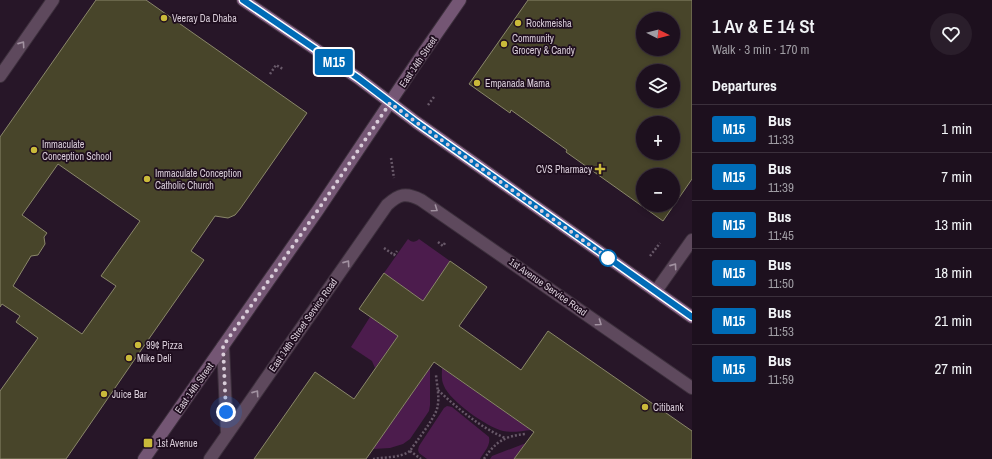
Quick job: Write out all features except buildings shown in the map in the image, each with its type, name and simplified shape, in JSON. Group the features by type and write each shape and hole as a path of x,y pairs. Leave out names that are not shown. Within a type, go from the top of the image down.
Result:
{"main road":[{"path":"243,0 358,78 416,122 692,316"},
{"name":"East 14th Street","path":"144,459 318,210 460,0"}],"street":[{"path":"0,76 53,0"},
{"name":"1st Avenue Service Road","path":"400,196 408,195 421,200 692,388"},
{"name":"East 14th Street Service Road","path":"210,459 384,210 393,199 400,196"},
{"path":"656,291 692,240"},
{"path":"223,346 227,434"}],"path":[{"path":"270,74 276,65 283,69"},
{"path":"428,105 434,97"},
{"path":"391,158 395,181"},
{"path":"438,242 443,246 445,243"},
{"path":"650,256 660,243"},
{"path":"384,248 394,255 397,251"},
{"path":"373,459 400,456 410,451 437,409 438,401 436,375"},
{"path":"437,390 492,433 505,438"},
{"path":"484,459 494,446 505,438 525,434"},
{"path":"410,451 421,459"}],"shaded area":[{"path":"408,239 413,242 419,239 450,261 423,301 384,273"},
{"path":"370,317 398,336 375,368 372,361 351,347"},
{"path":"430,368 429,411 410,439 403,444 390,448 373,449"},
{"path":"442,368 531,430 506,432 496,429 470,413 454,399 444,386 442,382"},
{"path":"447,406 452,407 489,437 488,446 480,459 427,459 419,453 419,446 444,408"},
{"path":"526,443 514,459 490,459 492,456"}],"bus line":[{"name":"M15","path":"243,0 358,78 416,122 692,317"}],"place":[{"name":"Veeray Da Dhaba","path":"164,18"},
{"name":"Rockmeisha","path":"518,23"},
{"name":"Community Grocery & Candy","path":"504,44"},
{"name":"Empanada Mama","path":"477,83"},
{"name":"Immaculate Conception School","path":"34,150"},
{"name":"CVS Pharmacy","path":"600,169"},
{"name":"Immaculate Conception Catholic Church","path":"147,179"},
{"name":"99¢ Pizza","path":"138,345"},
{"name":"Mike Deli","path":"129,358"},
{"name":"Juice Bar","path":"104,394"},
{"name":"Citibank","path":"645,407"},
{"name":"1st Avenue","path":"148,443"}],"route":[{"path":"226,412 223,346 318,210 390,103 608,258"}]}
